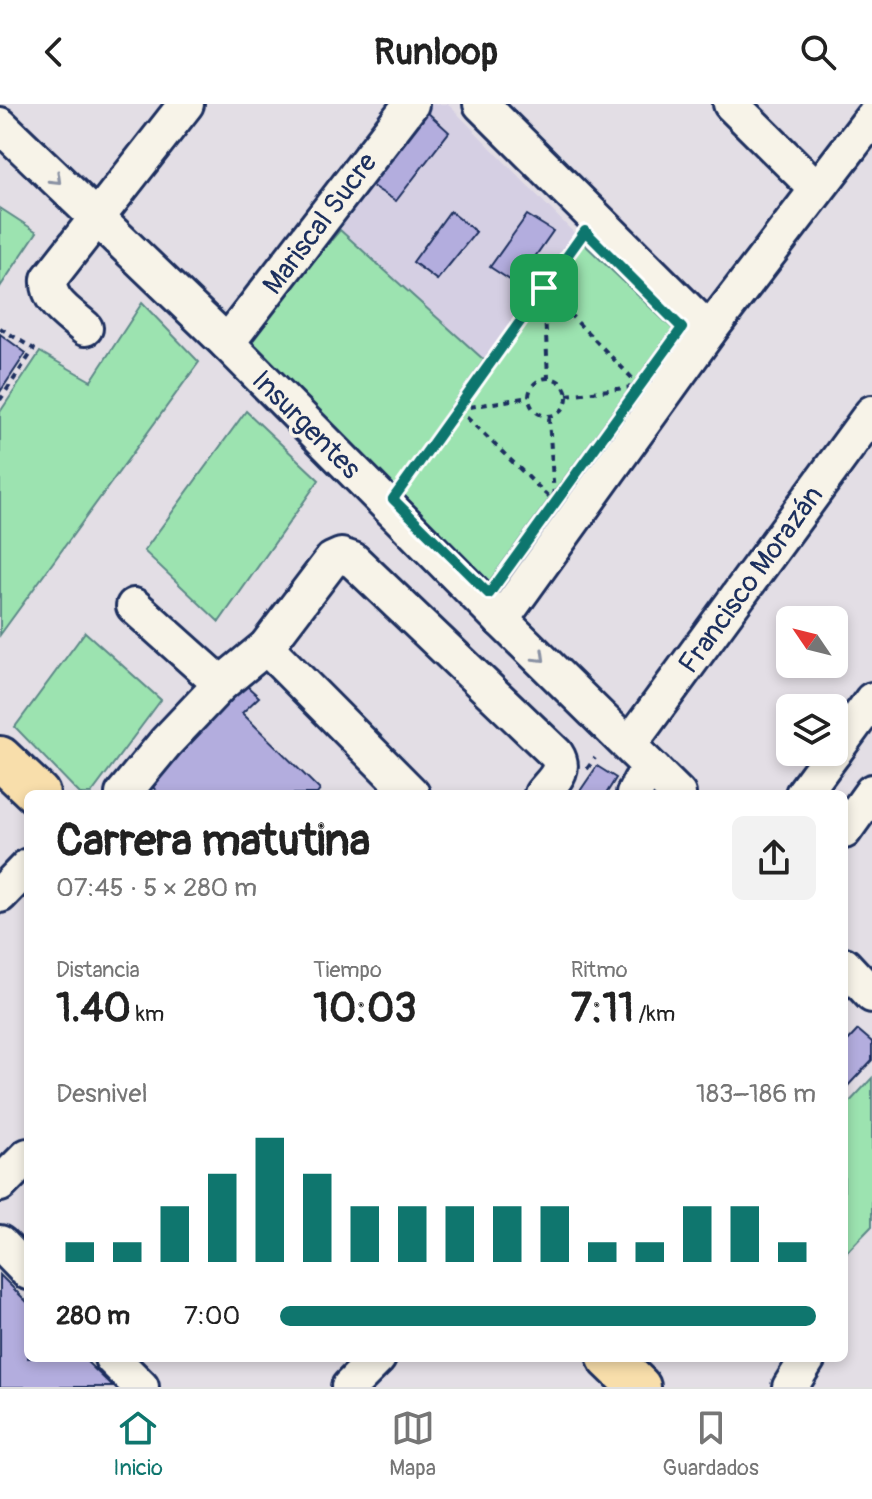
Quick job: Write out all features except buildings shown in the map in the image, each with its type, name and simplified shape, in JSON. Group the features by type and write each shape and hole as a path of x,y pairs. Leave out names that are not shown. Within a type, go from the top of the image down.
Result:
{"main road":[{"path":"0,758 34,790"}],"street":[{"path":"85,328 50,295 49,279 186,104"},
{"name":"Mariscal Sucre","path":"227,343 411,104"},
{"path":"481,104 709,331"},
{"path":"731,104 817,189"},
{"path":"501,620 709,331 872,118"},
{"name":"Insurgentes","path":"0,125 227,343 629,745 644,782 667,790"},
{"name":"Francisco Morazán","path":"629,745 872,413"},
{"path":"126,790 221,684 266,647 332,560 341,556 353,560 556,754 561,761 560,771 545,790"},
{"path":"134,606 221,684"},
{"path":"266,647 408,790"},
{"path":"848,733 872,700"},
{"path":"806,790 824,766"},
{"path":"848,825 872,792"},
{"path":"0,895 24,870"},
{"path":"848,969 872,995"},
{"path":"0,1184 24,1160"},
{"path":"0,1243 24,1268"},
{"path":"116,1362 141,1387"},
{"path":"349,1387 374,1362"},
{"path":"790,1387 806,1362"}],"path":[{"path":"402,486 585,231"},
{"path":"544,288 548,378"},
{"path":"544,288 639,386"},
{"path":"0,328 34,349 0,400"},
{"path":"548,378 559,381 567,395 561,412 549,417 532,409 529,397 533,386 548,378"},
{"path":"567,395 639,386"},
{"path":"631,398 639,386"},
{"path":"458,409 529,397"},
{"path":"458,409 554,503"},
{"path":"549,417 554,503"},
{"path":"554,503 563,491"}],"shaded area":[{"path":"432,104 448,104 576,235 484,360 334,240 369,184"}],"green space":[{"path":"0,208 37,232 0,287"},
{"path":"340,230 484,360 389,495 241,347"},
{"path":"581,241 673,329 488,583 399,493"},
{"path":"142,303 199,362 0,635 0,412 40,352 91,381"},
{"path":"246,411 319,480 219,622 144,551"},
{"path":"85,632 161,700 94,790 76,790 15,727"},
{"path":"872,1078 872,1226 848,1251 848,1104"}],"route":[{"path":"585,231 682,328 489,594 393,499 544,288 585,231"}]}
